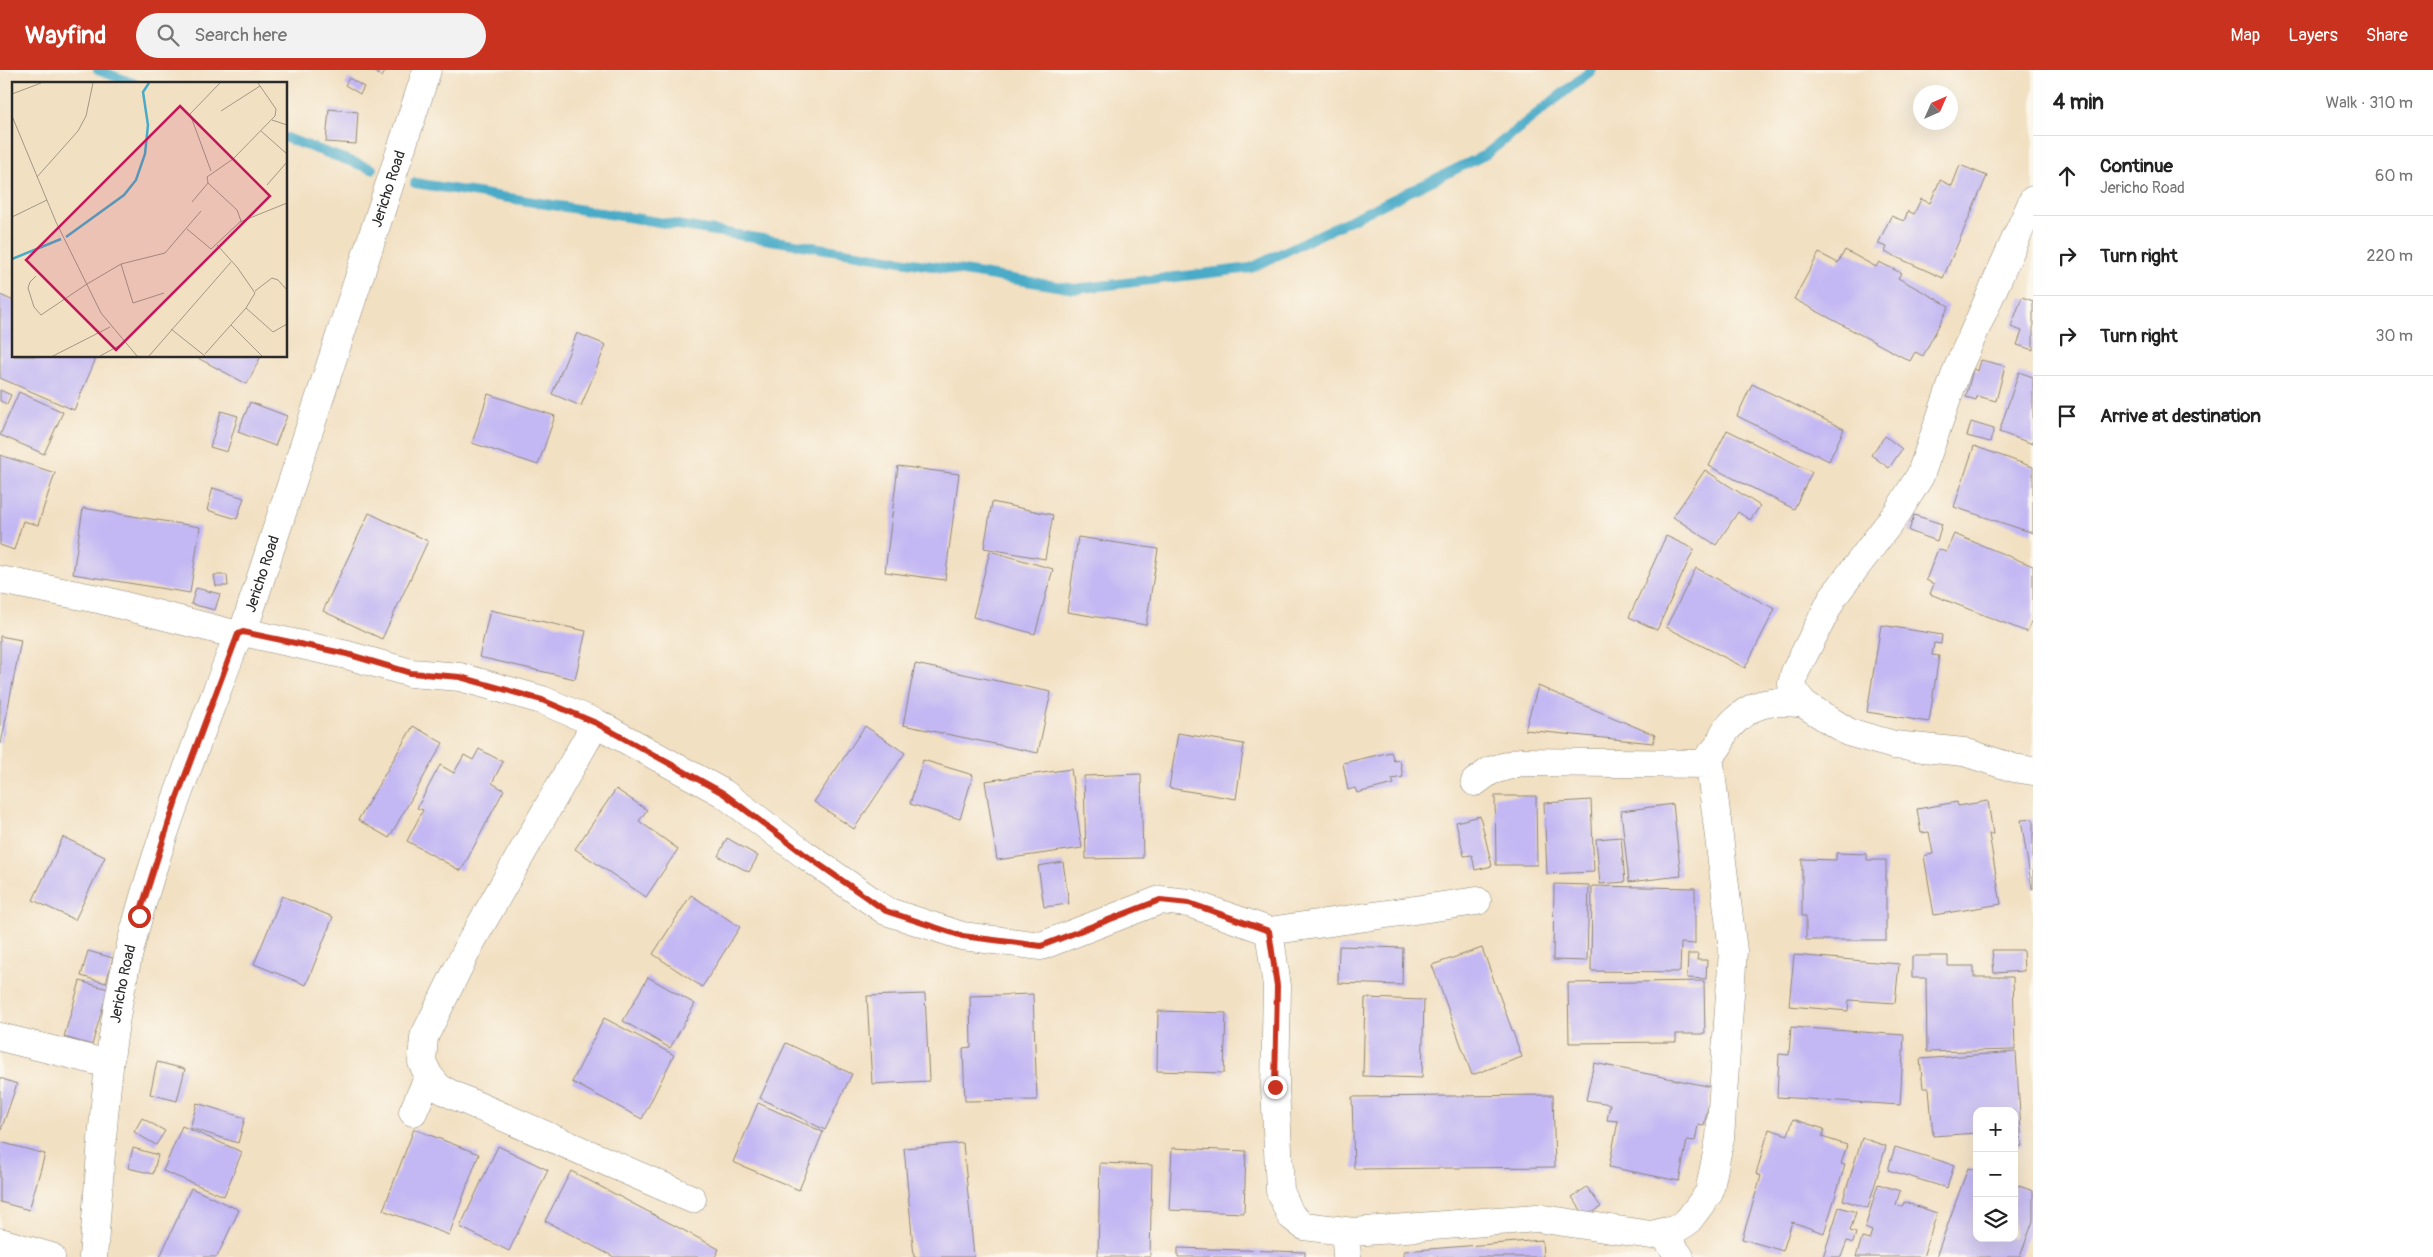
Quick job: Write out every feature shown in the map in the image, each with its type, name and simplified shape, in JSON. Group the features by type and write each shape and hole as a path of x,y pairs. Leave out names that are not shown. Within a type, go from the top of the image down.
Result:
{"street":[{"name":"Jericho Road","path":"93,1257 109,1064 123,979 139,916 176,800 240,633 427,70"},
{"path":"2033,200 1957,370 1920,476 1897,513 1833,596 1795,672 1792,684 1796,694 1804,704 1848,732 1894,745 1964,752 2014,768 2033,771"},
{"path":"0,580 98,599 240,633 347,654 411,673 460,677 542,700 596,723 723,793 804,854 886,911 962,936 1041,946 1160,900 1189,903 1269,931 1477,901"},
{"path":"1269,931 1277,986 1275,1087 1280,1191 1291,1216 1304,1226 1350,1245 1537,1218 1651,1235 1674,1230 1687,1222 1709,1193 1720,1138 1733,951 1710,764 1707,759 1719,745 1726,730 1744,713 1762,704 1778,700 1804,704"},
{"path":"596,723 471,942 424,1037 422,1062 429,1076 439,1088 692,1199"},
{"path":"1475,782 1490,771 1520,762 1710,764"},
{"path":"0,1037 109,1064"},
{"path":"413,1112 429,1076"},
{"path":"1662,1232 1680,1257"},
{"path":"0,1242 51,1257"}],"building":[{"path":"372,70 386,70 382,77"},
{"path":"349,78 364,87 360,94 345,85"},
{"path":"329,109 358,112 356,144 326,142"},
{"path":"1960,165 1987,176 1943,278 1885,252 1887,247 1878,244 1891,216 1904,221 1908,211 1914,214 1921,199 1930,203 1940,180 1952,186"},
{"path":"1845,250 1876,267 1879,262 1901,273 1898,278 1949,306 1923,356 1915,352 1910,361 1794,299 1819,253 1838,263"},
{"path":"0,295 12,300 12,358 96,358 74,410 0,378"},
{"path":"2022,297 2033,301 2033,350 2017,345 2022,331 2011,327"},
{"path":"577,333 606,345 581,406 552,394"},
{"path":"198,358 260,358 247,384"},
{"path":"1981,360 2005,366 1996,401 1977,396 1976,400 1966,397 1973,369 1978,371"},
{"path":"2019,372 2033,377 2033,444 1999,432"},
{"path":"1752,384 1844,429 1829,461 1737,416"},
{"path":"0,390 11,395 7,404 0,401"},
{"path":"19,392 63,412 44,454 0,435"},
{"path":"488,394 555,416 538,465 472,443"},
{"path":"250,402 287,416 275,446 238,432"},
{"path":"221,411 238,416 227,452 210,447"},
{"path":"1971,422 1994,429 1990,442 1967,436"},
{"path":"1727,430 1812,472 1794,509 1709,466"},
{"path":"1885,436 1902,449 1889,468 1871,455"},
{"path":"1974,446 2033,467 2033,533 1954,507"},
{"path":"0,455 55,473 38,525 23,521 14,550 0,545"},
{"path":"898,466 959,474 945,580 885,572"},
{"path":"1705,470 1760,506 1750,520 1738,512 1716,545 1673,517"},
{"path":"213,488 244,498 237,519 207,510"},
{"path":"992,502 1053,515 1045,559 984,548"},
{"path":"83,508 200,527 190,593 73,574"},
{"path":"369,513 428,541 382,639 323,611"},
{"path":"1914,515 1942,524 1937,541 1909,531"},
{"path":"1954,534 2033,566 2033,617 2027,632 1930,594 1934,584 1926,580 1938,549 1946,552"},
{"path":"1666,536 1694,549 1657,630 1629,617"},
{"path":"1078,537 1158,549 1146,625 1067,612"},
{"path":"990,551 1053,569 1035,634 973,617"},
{"path":"1696,568 1775,609 1745,668 1666,627"},
{"path":"214,575 227,575 228,586 216,586"},
{"path":"196,588 220,594 215,610 191,604"},
{"path":"490,610 586,631 575,679 479,657"},
{"path":"1881,625 1942,635 1941,644 1934,643 1932,655 1939,656 1929,722 1867,712"},
{"path":"0,636 21,640 1,744 0,744"},
{"path":"915,664 1051,692 1038,753 903,725"},
{"path":"1538,686 1655,735 1653,743 1525,730"},
{"path":"413,726 443,743 389,838 358,820"},
{"path":"865,726 905,753 854,829 814,802"},
{"path":"1178,733 1244,744 1236,799 1169,788"},
{"path":"479,749 503,762 492,783 504,790 461,871 407,841 423,810 417,808 440,765 454,773 464,755 473,760"},
{"path":"1391,752 1394,761 1400,760 1403,777 1392,779 1394,784 1357,793 1355,788 1348,790 1343,763"},
{"path":"923,760 973,775 960,819 910,804"},
{"path":"1071,769 1082,848 997,860 985,781"},
{"path":"1141,774 1143,858 1086,859 1084,776"},
{"path":"616,789 647,810 639,821 678,849 646,897 575,849"},
{"path":"1495,796 1536,796 1537,865 1496,865"},
{"path":"1591,800 1594,872 1547,874 1544,803"},
{"path":"1988,801 1993,834 1989,834 2001,904 1934,915 1924,856 1933,854 1929,832 1921,833 1917,809 1957,802 1958,806"},
{"path":"1673,804 1681,876 1629,882 1621,811"},
{"path":"1480,816 1492,866 1475,870 1472,855 1464,856 1456,822"},
{"path":"2033,819 2033,889 2032,889 2021,820"},
{"path":"63,837 105,857 75,920 33,900"},
{"path":"1621,837 1625,882 1600,884 1596,839"},
{"path":"727,838 758,856 749,872 718,856"},
{"path":"1836,853 1867,854 1867,860 1886,860 1886,940 1806,940 1806,916 1802,916 1802,859 1836,860"},
{"path":"1063,862 1069,904 1044,907 1038,866"},
{"path":"1554,884 1589,885 1587,961 1553,960"},
{"path":"1592,886 1695,888 1695,944 1681,943 1680,972 1591,971"},
{"path":"691,895 740,927 702,987 653,954"},
{"path":"282,896 333,917 306,985 254,964"},
{"path":"1339,946 1403,948 1402,985 1338,983"},
{"path":"1482,948 1522,1057 1472,1075 1432,965"},
{"path":"1992,950 2023,950 2024,971 1994,973"},
{"path":"88,951 113,958 106,983 81,976"},
{"path":"1688,954 1698,954 1697,960 1707,960 1706,979 1687,978"},
{"path":"1794,955 1899,964 1895,1003 1849,1000 1848,1011 1789,1006"},
{"path":"1912,956 1948,956 1948,966 1974,966 1974,977 2013,977 2015,1050 1927,1052 1926,978 1912,978"},
{"path":"648,977 695,1004 670,1048 623,1021"},
{"path":"80,981 108,989 92,1045 64,1037"},
{"path":"1704,981 1705,1034 1676,1034 1676,1042 1569,1043 1568,983"},
{"path":"925,994 929,1081 872,1084 867,996"},
{"path":"1033,994 1037,1100 965,1101 963,1048 971,1047 970,996"},
{"path":"1365,998 1424,1000 1422,1078 1363,1076"},
{"path":"1158,1011 1226,1013 1224,1073 1157,1071"},
{"path":"604,1018 674,1055 642,1119 572,1082"},
{"path":"1791,1027 1904,1035 1900,1105 1777,1097 1779,1054 1789,1055"},
{"path":"786,1043 852,1074 825,1130 760,1098"},
{"path":"2016,1052 2022,1146 2018,1146 2018,1107 1973,1107 1973,1133 1933,1136 1929,1088 1923,1088 1920,1059"},
{"path":"157,1062 185,1069 177,1101 150,1094"},
{"path":"1594,1063 1712,1087 1704,1126 1698,1125 1695,1141 1687,1140 1679,1181 1609,1167 1618,1121 1607,1120 1610,1104 1586,1100"},
{"path":"0,1078 17,1084 0,1133"},
{"path":"1553,1095 1555,1167 1354,1169 1352,1097"},
{"path":"197,1103 245,1118 238,1143 190,1128"},
{"path":"758,1103 823,1132 799,1190 733,1162"},
{"path":"142,1118 165,1131 156,1145 134,1132"},
{"path":"1793,1119 1824,1129 1822,1137 1847,1145 1841,1164 1845,1165 1824,1233 1792,1222 1783,1251 1742,1239 1761,1176 1756,1174 1769,1129 1788,1135"},
{"path":"182,1126 242,1152 224,1196 163,1171"},
{"path":"414,1129 479,1154 449,1235 383,1210"},
{"path":"1862,1138 1886,1146 1868,1208 1843,1200"},
{"path":"0,1142 45,1154 29,1210 0,1202"},
{"path":"963,1143 974,1257 914,1257 904,1148"},
{"path":"498,1146 548,1170 509,1251 460,1227"},
{"path":"1895,1147 1954,1165 1947,1188 1888,1170"},
{"path":"133,1148 158,1155 153,1174 128,1168"},
{"path":"1172,1148 1246,1151 1244,1213 1169,1210"},
{"path":"1100,1163 1152,1165 1150,1257 1098,1257"},
{"path":"1968,1168 1973,1170 1973,1242 2018,1242 2018,1185 2033,1191 2033,1221 2020,1257 1936,1257"},
{"path":"571,1171 719,1249 715,1257 614,1257 545,1221"},
{"path":"1878,1184 1900,1191 1896,1205 1902,1207 1904,1202 1937,1213 1923,1257 1856,1257 1862,1238 1869,1240 1872,1231 1865,1228"},
{"path":"1587,1187 1601,1207 1586,1217 1572,1197"},
{"path":"191,1188 239,1210 217,1257 160,1257"},
{"path":"1839,1207 1856,1212 1850,1231 1856,1233 1853,1243 1847,1241 1841,1257 1823,1257"},
{"path":"1542,1240 1543,1257 1404,1257 1404,1251"},
{"path":"1178,1248 1305,1252 1305,1257 1178,1257"}],"waterway":[{"path":"98,70 130,82"},
{"path":"415,183 1075,289 1251,268 1485,155 1592,70"},
{"path":"288,139 372,169"}],"route":[{"path":"139,916 176,800 238,634 243,632 347,654 411,673 460,677 542,700 596,723 723,793 804,854 886,911 962,936 1041,946 1160,900 1189,903 1269,931 1277,986 1275,1087"}]}
